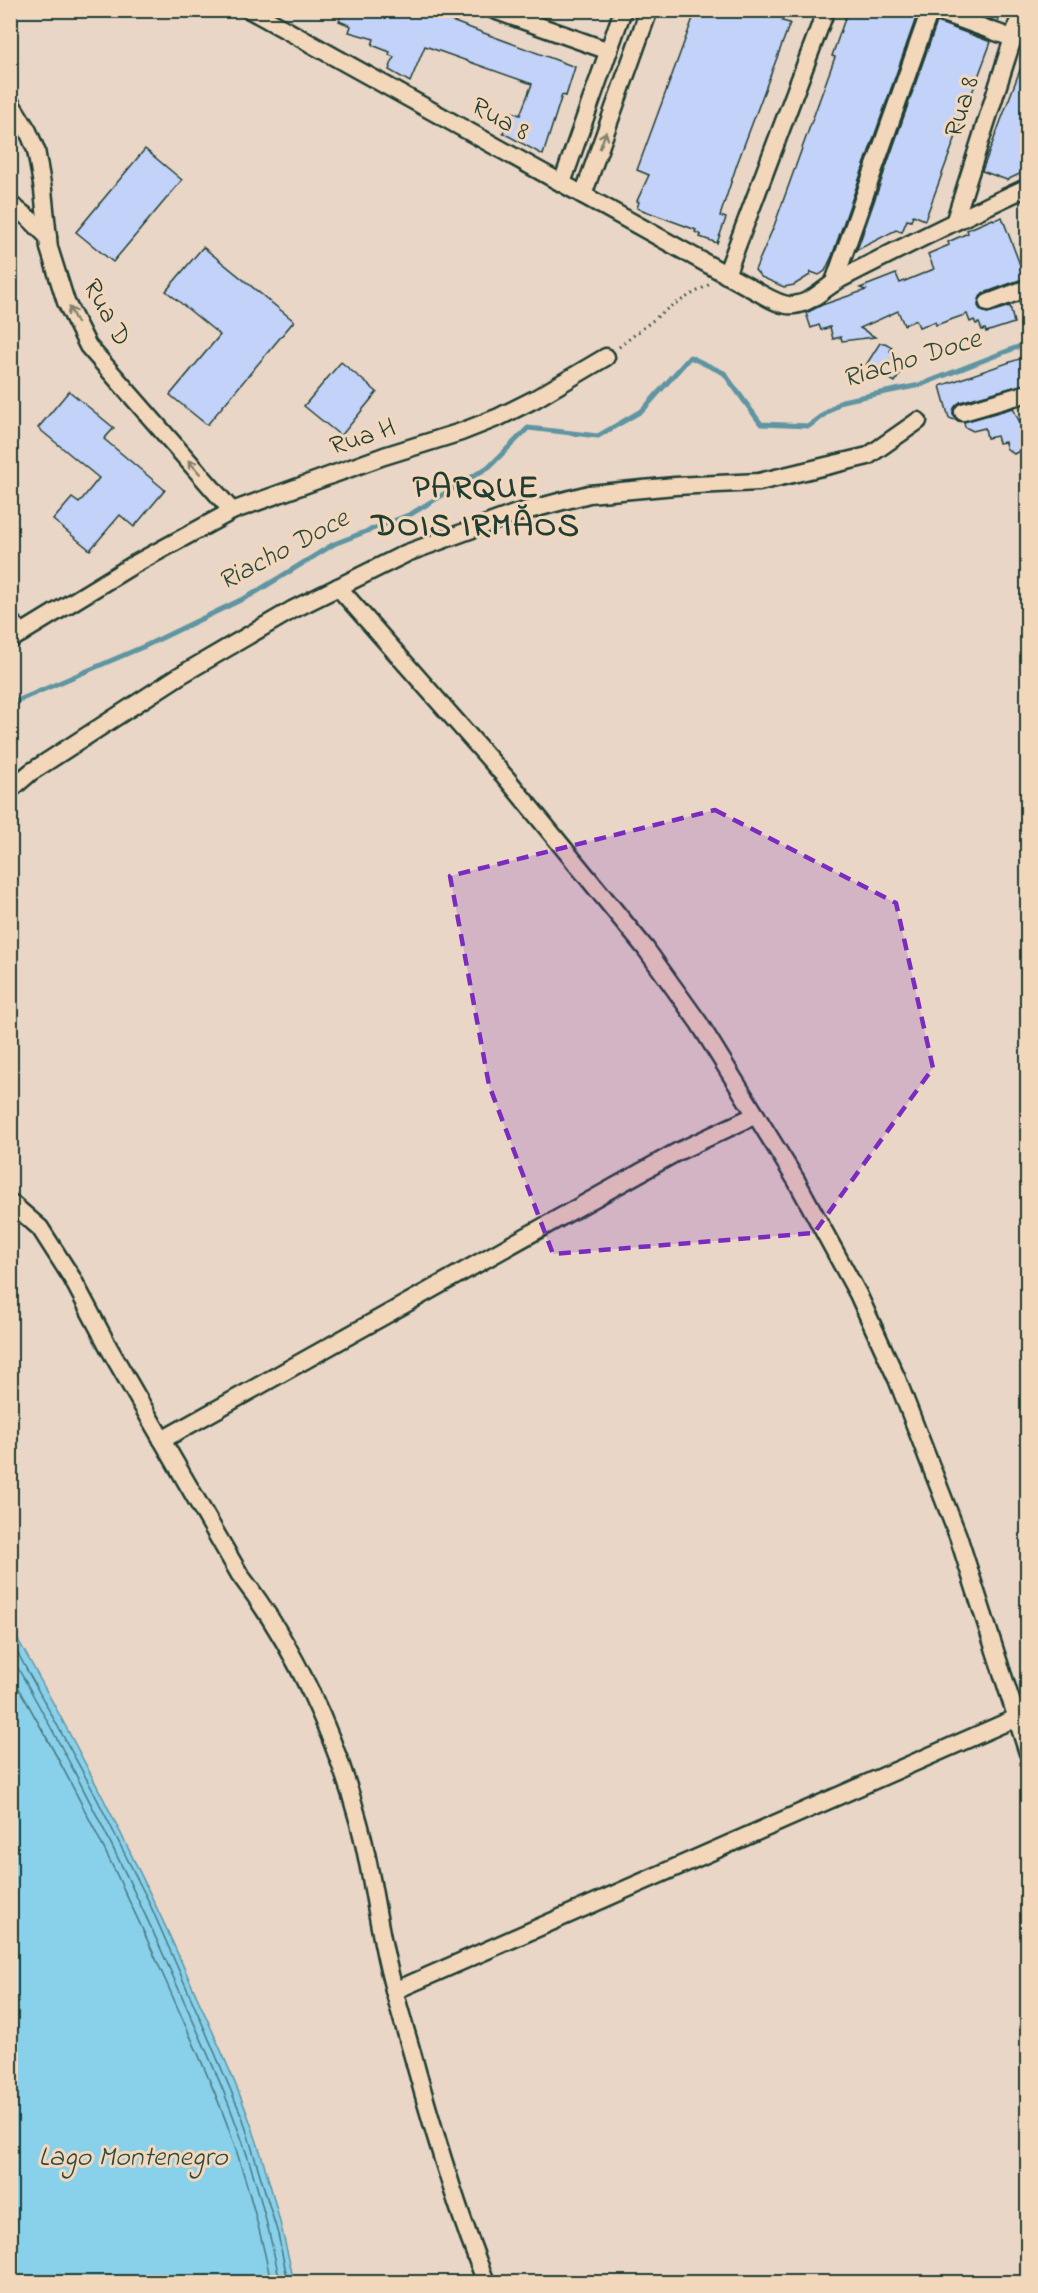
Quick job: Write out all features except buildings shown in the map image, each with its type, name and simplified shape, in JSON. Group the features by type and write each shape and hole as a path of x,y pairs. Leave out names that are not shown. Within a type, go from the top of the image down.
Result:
{"street":[{"name":"Rua 8","path":"249,10 776,302 791,306 811,300 834,282"},
{"path":"494,10 609,51"},
{"path":"562,183 623,10"},
{"path":"583,195 649,10"},
{"path":"726,275 826,10"},
{"path":"834,282 930,10"},
{"path":"935,10 1012,38"},
{"name":"Rua 8","path":"956,220 1022,10"},
{"name":"Rua D","path":"10,102 28,131 36,150 48,237 57,276 66,302 88,346 232,511"},
{"path":"834,282 956,220 1028,187"},
{"path":"10,204 31,219 48,237"},
{"path":"988,303 1028,288"},
{"name":"Rua H","path":"14,631 232,511 480,424 535,399 606,357"},
{"path":"963,412 1028,393"},
{"path":"10,790 31,772 179,676 292,610 406,553 514,514 590,494 675,486 759,482 868,456 918,421"},
{"path":"338,587 507,779 646,949 699,1023 796,1180 846,1273 897,1378 958,1536 1028,1753"},
{"path":"162,1440 666,1157 756,1115"},
{"path":"10,1202 40,1228 72,1278 240,1575 261,1603 299,1671 324,1723 339,1759 359,1824 394,1991 443,2164 486,2283"},
{"path":"394,1991 1016,1718"}],"path":[{"path":"606,357 671,306 726,275"}],"highlighted area":[{"path":"715,810 896,903 933,1068 814,1233 553,1254 489,1085 450,876"}],"water":[{"name":"Lago Montenegro","path":"11,1627 127,1845 227,2064 262,2157 294,2282 11,2282"}],"waterway":[{"name":"Riacho Doce","path":"10,704 145,646 251,595 334,544 411,514 490,466 528,428 598,436 643,410 690,357 724,373 761,424 809,426 842,401 920,385 1028,343"}],"district":[{"name":"PARQUE DOIS IRMĂOS","path":"476,508"}]}
